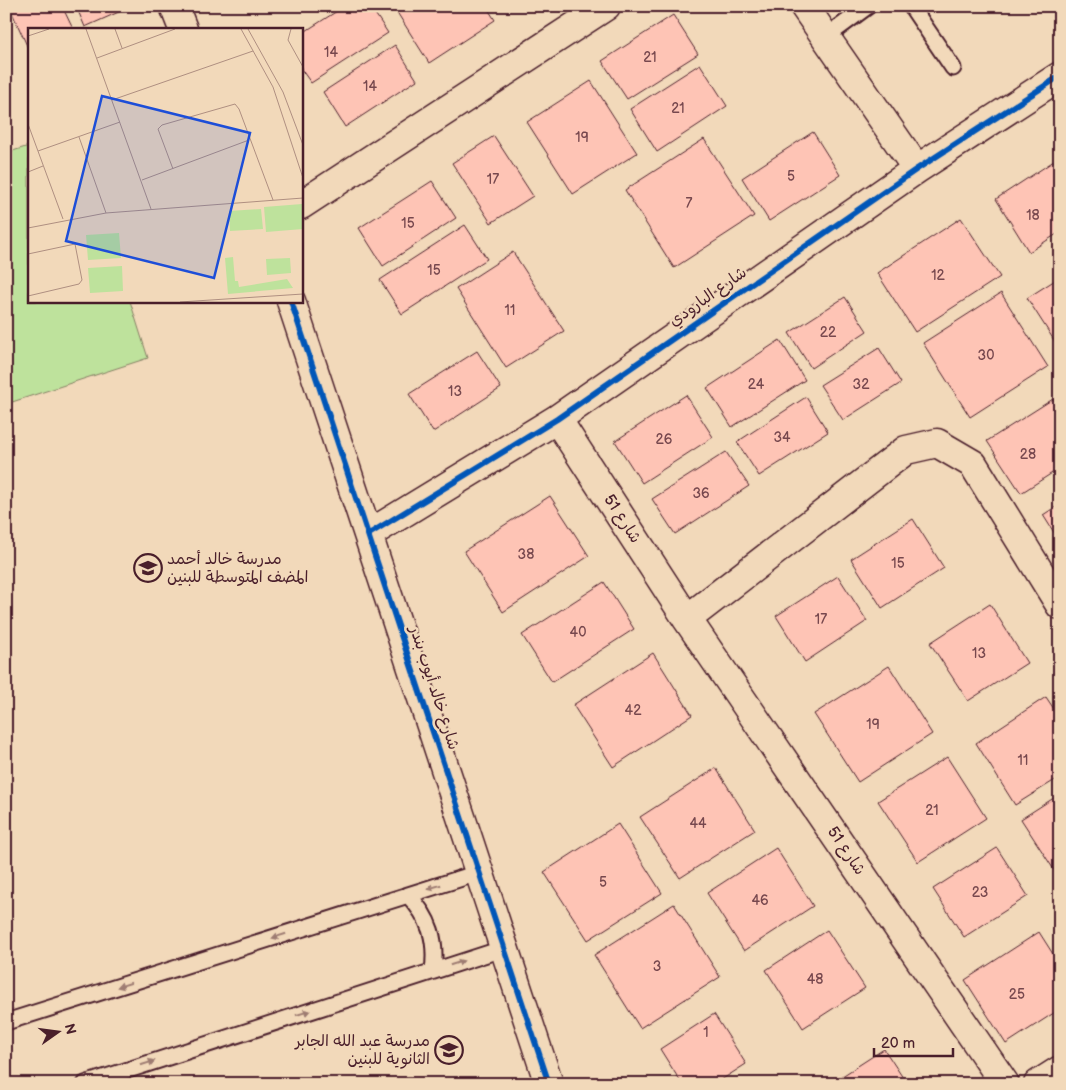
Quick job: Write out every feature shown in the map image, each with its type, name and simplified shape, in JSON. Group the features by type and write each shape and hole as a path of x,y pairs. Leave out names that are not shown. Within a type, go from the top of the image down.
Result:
{"street":[{"path":"174,6 183,28"},
{"path":"302,204 606,6"},
{"path":"804,6 917,169"},
{"name":"شارع البارودي","path":"369,534 557,419 917,169 1058,81"},
{"name":"شارع خالد أيوب بندر","path":"291,302 481,872 549,1084"},
{"name":"شارع 51","path":"557,419 687,619 1005,1084"},
{"path":"687,619 906,450 937,443 972,464 1060,605"},
{"path":"1038,1084 1060,1070"}],"lane":[{"path":"826,37 868,6"},
{"path":"911,6 953,68"},
{"path":"6,1022 481,872"},
{"path":"408,895 428,922 434,938 435,955 433,971"},
{"path":"85,1084 505,948"}],"green space":[{"path":"28,146 28,302 130,302 148,358 6,404 6,153"}],"building":[{"path":"9,6 62,6 73,28 28,28 28,48"},
{"path":"76,6 129,6 130,7 85,27"},
{"path":"345,6 370,6 388,33 311,83 302,70 302,33"},
{"path":"393,6 486,6 495,20 429,63"},
{"path":"673,15 698,54 627,99 602,61"},
{"path":"395,45 417,80 345,127 323,92"},
{"path":"700,64 727,106 657,152 630,109"},
{"path":"591,81 637,153 573,194 527,122"},
{"path":"813,132 840,175 769,221 742,178"},
{"path":"494,136 533,196 491,223 452,163"},
{"path":"704,139 754,216 674,268 625,190"},
{"path":"1060,157 1060,232 1029,252 996,199"},
{"path":"432,181 456,218 383,266 359,228"},
{"path":"961,218 1000,277 915,332 877,273"},
{"path":"465,225 487,259 402,314 380,280"},
{"path":"513,252 564,331 506,368 456,289"},
{"path":"1060,277 1060,347 1059,348 1027,298"},
{"path":"1001,293 1048,367 970,417 923,343"},
{"path":"845,297 867,331 811,368 789,333"},
{"path":"780,340 805,380 732,427 707,388"},
{"path":"879,348 901,383 843,420 820,385"},
{"path":"477,351 501,388 433,432 409,394"},
{"path":"686,395 713,437 642,483 615,441"},
{"path":"806,397 828,432 759,476 737,442"},
{"path":"1053,399 1060,410 1060,468 1021,493 987,441"},
{"path":"726,452 749,486 675,534 652,499"},
{"path":"550,496 589,556 503,612 464,551"},
{"path":"1060,504 1060,542 1043,515"},
{"path":"913,519 944,568 882,608 851,559"},
{"path":"838,576 867,621 805,662 776,616"},
{"path":"604,582 634,629 552,682 522,635"},
{"path":"990,604 1027,663 968,701 930,643"},
{"path":"653,653 692,715 613,767 573,705"},
{"path":"889,666 932,734 858,782 814,714"},
{"path":"1046,697 1060,718 1060,777 1015,805 976,743"},
{"path":"947,757 986,818 918,862 878,801"},
{"path":"716,768 755,830 680,878 640,817"},
{"path":"1060,794 1060,879 1021,819"},
{"path":"618,824 662,893 588,940 544,872"},
{"path":"776,848 813,906 744,951 707,893"},
{"path":"997,848 1028,896 964,937 933,889"},
{"path":"674,904 720,977 640,1028 594,955"},
{"path":"827,930 865,988 803,1028 766,970"},
{"path":"1039,932 1060,965 1060,1009 1006,1044 965,980"},
{"path":"714,1014 746,1064 715,1084 682,1084 660,1049"},
{"path":"884,1049 907,1084 830,1084"}],"cycle path":[{"path":"369,534 557,419 917,169 1060,76"},
{"path":"291,302 549,1084"}],"place":[{"name":"مدرسة خالد أحمد المضف المتوسطة للبنين","path":"148,568"},
{"name":"مدرسة عبد الله الجابر الثانوية للبنين","path":"449,1050"}]}
